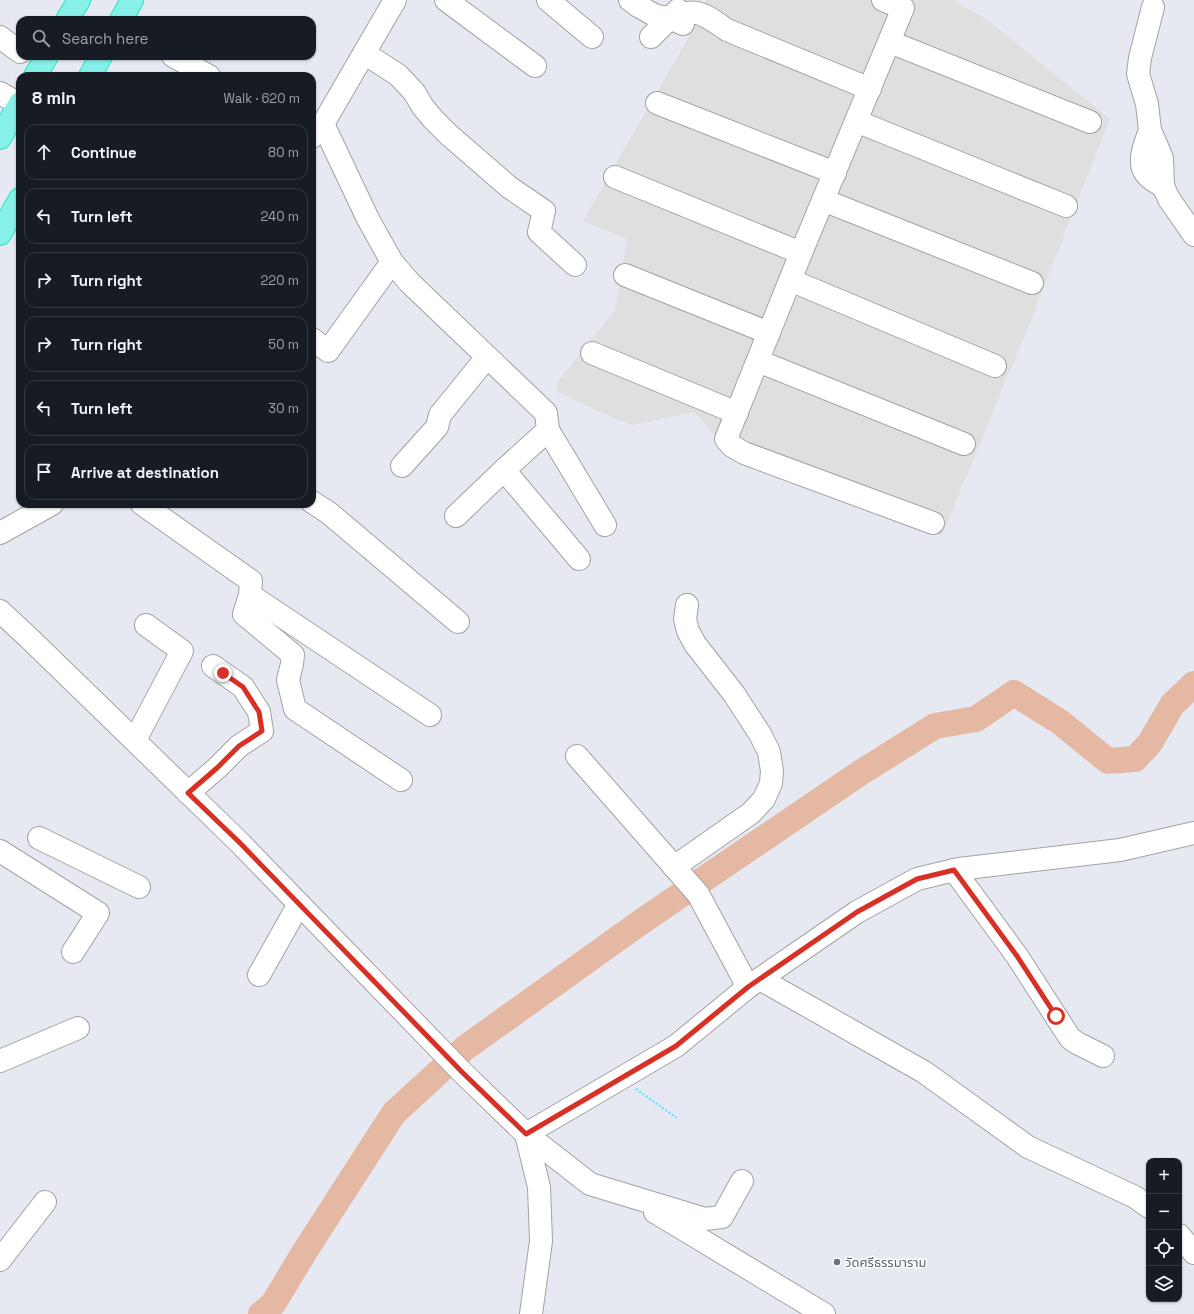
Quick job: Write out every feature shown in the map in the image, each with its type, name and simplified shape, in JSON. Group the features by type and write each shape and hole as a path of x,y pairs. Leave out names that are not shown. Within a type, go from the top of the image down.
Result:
{"highway":[{"path":"69,16 79,0"},
{"path":"123,16 132,0"},
{"path":"92,72 99,60"},
{"path":"0,138 16,111"},
{"path":"0,234 16,206"}],"street":[{"path":"316,130 395,0"},
{"path":"446,0 534,66"},
{"path":"548,0 592,37"},
{"path":"630,0 656,16 670,18 683,12 700,13 727,30 870,89"},
{"path":"651,37 689,0"},
{"path":"883,0 903,8 801,253 726,440 732,446 744,453 933,523"},
{"path":"1153,6 1140,58 1138,74 1147,104 1150,130 1142,151 1143,167 1148,177 1163,186 1169,199 1194,235"},
{"path":"0,37 16,49"},
{"path":"890,42 1090,122"},
{"path":"364,53 398,74 414,92 422,106 448,135 509,186 544,212 539,232 575,265"},
{"path":"180,60 202,72"},
{"path":"0,93 16,102"},
{"path":"657,104 835,173"},
{"path":"856,121 1066,206"},
{"path":"316,134 368,219 392,262 410,283 546,413 548,430 605,525"},
{"path":"615,177 801,253"},
{"path":"823,200 1032,283"},
{"path":"316,342 328,351 392,262"},
{"path":"625,275 769,333"},
{"path":"790,280 996,366"},
{"path":"592,353 737,413"},
{"path":"402,466 436,427 440,415 487,357"},
{"path":"758,360 964,444"},
{"path":"456,516 548,430"},
{"path":"504,470 579,559"},
{"path":"316,505 329,513 458,622"},
{"path":"0,533 45,508"},
{"path":"148,508 250,582 250,594 244,614 293,655 288,680 295,709 402,780"},
{"path":"250,594 430,715"},
{"path":"679,873 751,813 764,799 771,783 769,752 760,734 734,694 695,644 688,631 685,619 687,606"},
{"path":"0,611 239,842 463,1073 526,1134 590,1184 704,1219 722,1217 742,1181"},
{"path":"135,740 182,651 146,625"},
{"path":"188,793 217,768 239,746 262,731 259,712 243,687 213,666"},
{"path":"577,756 698,894 754,983 924,1072 1028,1147 1135,1197 1146,1205"},
{"path":"526,1134 676,1046 754,983 857,912 917,879 954,870 1120,850 1194,833"},
{"path":"39,838 139,887"},
{"path":"0,851 98,913 72,952"},
{"path":"50,882 67,852"},
{"path":"954,870 1017,956 1070,1038 1103,1056"},
{"path":"259,975 299,904"},
{"path":"0,1061 78,1028"},
{"path":"526,1134 539,1188 541,1241 531,1314"},
{"path":"627,1195 824,1314"},
{"path":"0,1260 45,1202"},
{"path":"1182,1239 1194,1253"}],"path":[{"path":"621,1078 678,1119"}],"shaded area":[{"path":"707,0 953,0 985,18 1110,119 1029,325 942,535 744,460 723,445 694,412 633,425 616,419 557,392 557,383 615,310 627,239 583,221 687,40"}],"waterway":[{"path":"261,1314 273,1304 305,1251 394,1113 465,1048 641,922 860,773 935,726 976,719 1014,693 1060,722 1108,761 1135,759 1150,743 1172,705 1194,684"}],"place":[{"name":"วัดศรีธรรมาราม","path":"837,1262"}],"route":[{"path":"223,673 243,687 259,712 262,731 239,746 217,768 188,793 239,842 463,1073 526,1134 676,1046 748,987 857,912 917,879 954,870 1017,956 1056,1016"}]}
